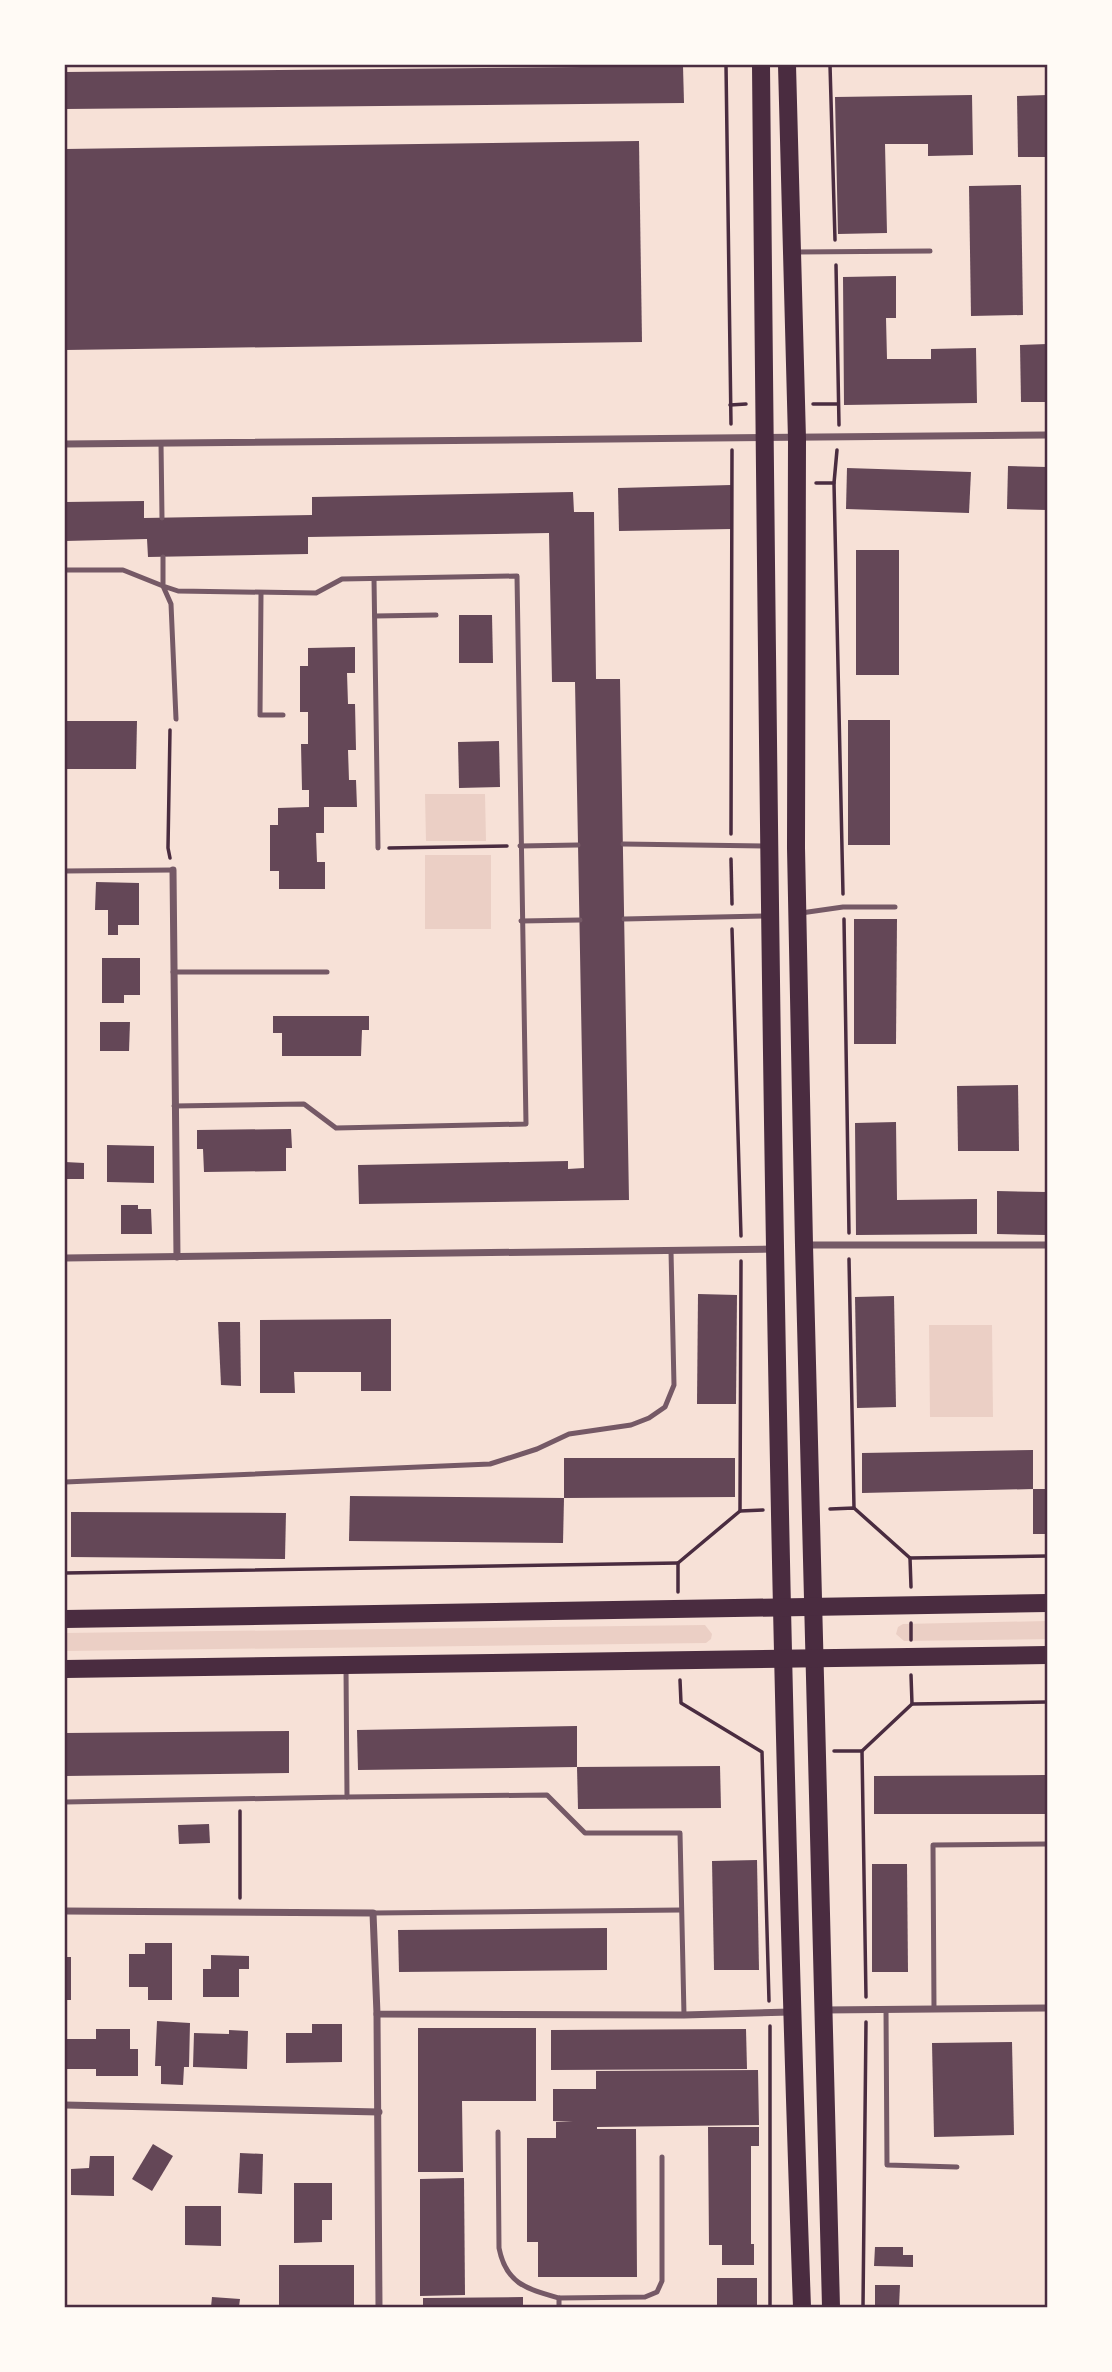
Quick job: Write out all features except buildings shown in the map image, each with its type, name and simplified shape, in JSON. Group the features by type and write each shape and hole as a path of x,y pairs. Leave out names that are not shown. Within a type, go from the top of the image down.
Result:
{"main road":[{"path":"761,65 781,1609 791,2012 802,2307"},
{"path":"787,65 797,439 797,914 831,2307"},
{"path":"65,1619 1047,1603"},
{"path":"65,1669 1047,1655"}],"street":[{"path":"65,444 1047,435"},
{"path":"173,870 177,1257"},
{"path":"804,1245 1047,1245"},
{"path":"65,1258 775,1249"},
{"path":"65,1911 373,1913 379,2112 379,2307"},
{"path":"823,2010 1047,2008"},
{"path":"377,2014 684,2015 791,2012"},
{"path":"65,2105 379,2112"}],"lane":[{"path":"793,252 930,251"},
{"path":"161,443 162,518"},
{"path":"163,557 163,586 171,604 176,719"},
{"path":"65,570 123,570 178,592 261,594 316,593 342,579 517,576 526,1124 336,1128 304,1104 174,1106"},
{"path":"374,579 378,848"},
{"path":"261,594 260,715 284,715"},
{"path":"375,616 436,614"},
{"path":"623,844 770,846"},
{"path":"520,846 578,845"},
{"path":"65,871 173,870"},
{"path":"797,914 843,907 895,907"},
{"path":"624,919 771,915"},
{"path":"521,921 580,920"},
{"path":"173,972 327,972"},
{"path":"65,1482 490,1464 537,1449 569,1434 631,1425 649,1418 665,1407 674,1385 671,1251"},
{"path":"346,1665 347,1797"},
{"path":"65,1802 547,1795 585,1833 680,1833 684,2015"},
{"path":"934,2009 933,1845 1047,1843"},
{"path":"373,1913 681,1910"},
{"path":"886,2010 887,2165 957,2167"},
{"path":"498,2132 499,2248 502,2264 512,2279 533,2291 559,2298 645,2297 657,2292 662,2281 662,2157"},
{"path":"559,2298 559,2307"}],"path":[{"path":"65,1573 678,1563 740,1510 741,1250 731,844 733,495 726,65"},
{"path":"830,65 839,437 834,483 854,1508 910,1558 1047,1556"},
{"path":"173,870 168,848 169,732 176,719"},
{"path":"378,848 520,846"},
{"path":"910,1558 912,1704"},
{"path":"678,1563 679,1610"},
{"path":"680,1660 681,1703 762,1752 770,2013 770,2307"},
{"path":"863,2307 866,2009 862,1751 912,1704 1047,1702"},
{"path":"240,1799 240,1912"}],"shaded area":[{"path":"425,794 485,794 486,841 426,841"},
{"path":"425,855 491,855 491,929 425,929"},
{"path":"929,1325 992,1325 993,1417 930,1417"},
{"path":"1047,1621 1047,1639 904,1641 896,1634 898,1627 903,1624"},
{"path":"705,1625 712,1634 706,1643 65,1651 65,1633"}]}
